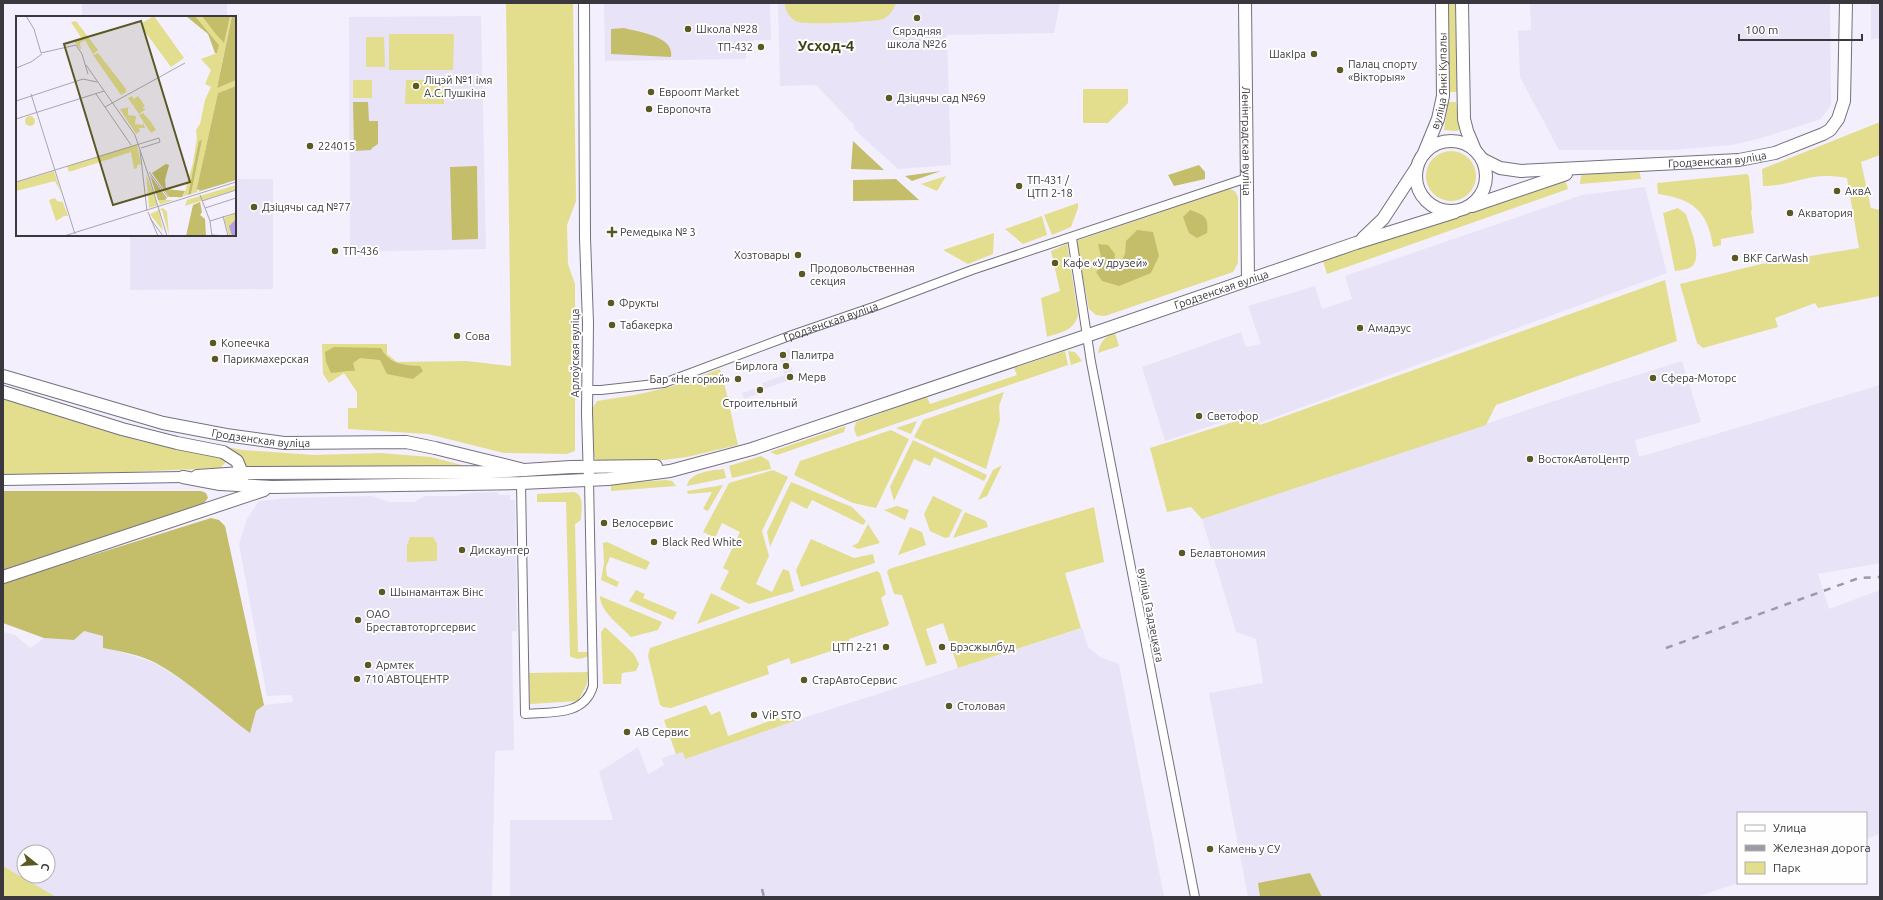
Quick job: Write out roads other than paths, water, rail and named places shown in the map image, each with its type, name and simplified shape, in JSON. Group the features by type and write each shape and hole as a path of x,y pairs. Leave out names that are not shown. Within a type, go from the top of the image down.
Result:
{"main road":[{"name":"Ленінградская вуліца","path":"1245,3 1248,280"},
{"name":"вуліца Янкі Купалы","path":"1420,161 1438,119 1443,96 1442,3"},
{"name":"вуліца Янкі Купалы","path":"1462,3 1464,119 1467,131 1479,154"},
{"name":"Гродзенская вуліца","path":"1479,154 1500,168 1521,171 1712,163 1754,158 1816,138 1830,130 1838,120 1844,101 1846,3"},
{"path":"1453,141 1465,144 1479,154 1486,170 1486,182 1483,193 1476,202 1461,210 1445,211 1436,208 1424,199 1417,186 1416,176 1420,161 1431,148 1453,141"},
{"name":"Гродзенская вуліца","path":"1356,243 1384,219 1420,161"},
{"name":"Гродзенская вуліца","path":"242,479 272,487 521,483 589,480 670,472 752,449 1356,243 1587,168"},
{"name":"Гродзенская вуліца","path":"3,376 163,423 226,435 284,443 406,442 524,470"},
{"name":"Гродзенская вуліца","path":"3,392 122,429 178,443 223,452 237,461 242,479"},
{"name":"Гродзенская вуліца","path":"183,477 242,479 490,472 588,466 637,467 699,463"},
{"path":"3,577 272,487"}],"street":[{"name":"Арлоўская вуліца","path":"521,483 525,714 572,710 586,701 591,692 594,680 588,466 588,323 585,238 584,3"},
{"name":"Гродзенская вуліца","path":"587,390 601,390 664,383 972,270 1072,238 1247,178"},
{"path":"1072,238 1086,336"},
{"name":"вуліца Газдзецкага","path":"1086,336 1194,897"},
{"name":"Гродзенская вуліца","path":"3,480 183,477"}],"railway":[{"path":"1666,648 1859,578 1880,577"},
{"path":"762,889 764,897"}],"place":[{"name":"Сярэдняя школа №26","path":"917,18"},
{"name":"Школа №28","path":"688,29"},
{"name":"ТП-432","path":"761,47"},
{"name":"ШакІра","path":"1314,54"},
{"name":"Палац спорту «Вікторыя»","path":"1340,70"},
{"name":"Ліцэй №1 імя А.С.Пушкіна","path":"416,86"},
{"name":"Евроопт Market","path":"651,92"},
{"name":"Дзіцячы сад №69","path":"889,98"},
{"name":"Европочта","path":"649,109"},
{"name":"224015","path":"310,146"},
{"name":"ТП-431 / ЦТП 2-18","path":"1019,186"},
{"name":"АквА","path":"1837,191"},
{"name":"Дзіцячы сад №77","path":"254,207"},
{"name":"Акватория","path":"1790,213"},
{"name":"Ремедыка № 3","path":"612,232"},
{"name":"ТП-436","path":"335,251"},
{"name":"Хозтовары","path":"798,255"},
{"name":"BKF CarWash","path":"1735,258"},
{"name":"Кафе «У друзей»","path":"1055,263"},
{"name":"Продовольственная секция","path":"802,274"},
{"name":"Фрукты","path":"611,303"},
{"name":"Табакерка","path":"612,325"},
{"name":"Амадэус","path":"1360,328"},
{"name":"Сова","path":"457,336"},
{"name":"Копеечка","path":"213,343"},
{"name":"Палитра","path":"783,355"},
{"name":"Парикмахерская","path":"215,359"},
{"name":"Бирлога","path":"786,366"},
{"name":"Мерв","path":"790,377"},
{"name":"Сфера-Моторс","path":"1653,378"},
{"name":"Бар «Не горюй»","path":"738,379"},
{"name":"Строительный","path":"760,390"},
{"name":"Светофор","path":"1199,416"},
{"name":"ВостокАвтоЦентр","path":"1530,459"},
{"name":"Велосервис","path":"604,523"},
{"name":"Black Red White","path":"654,542"},
{"name":"Дискаунтер","path":"462,550"},
{"name":"Белавтономия","path":"1182,553"},
{"name":"Шынамантаж Вінс","path":"382,592"},
{"name":"ОАО Бреставтоторгсервис","path":"358,620"},
{"name":"ЦТП 2-21","path":"886,647"},
{"name":"Брэсжылбуд","path":"942,647"},
{"name":"Армтек","path":"368,665"},
{"name":"710 АВТОЦЕНТР","path":"357,679"},
{"name":"СтарАвтоСервис","path":"804,680"},
{"name":"Столовая","path":"949,706"},
{"name":"ViP STO","path":"754,715"},
{"name":"АВ Сервис","path":"627,732"},
{"name":"Камень у СУ","path":"1210,849"}],"district":[{"name":"Усход-4","path":"826,46"}]}
